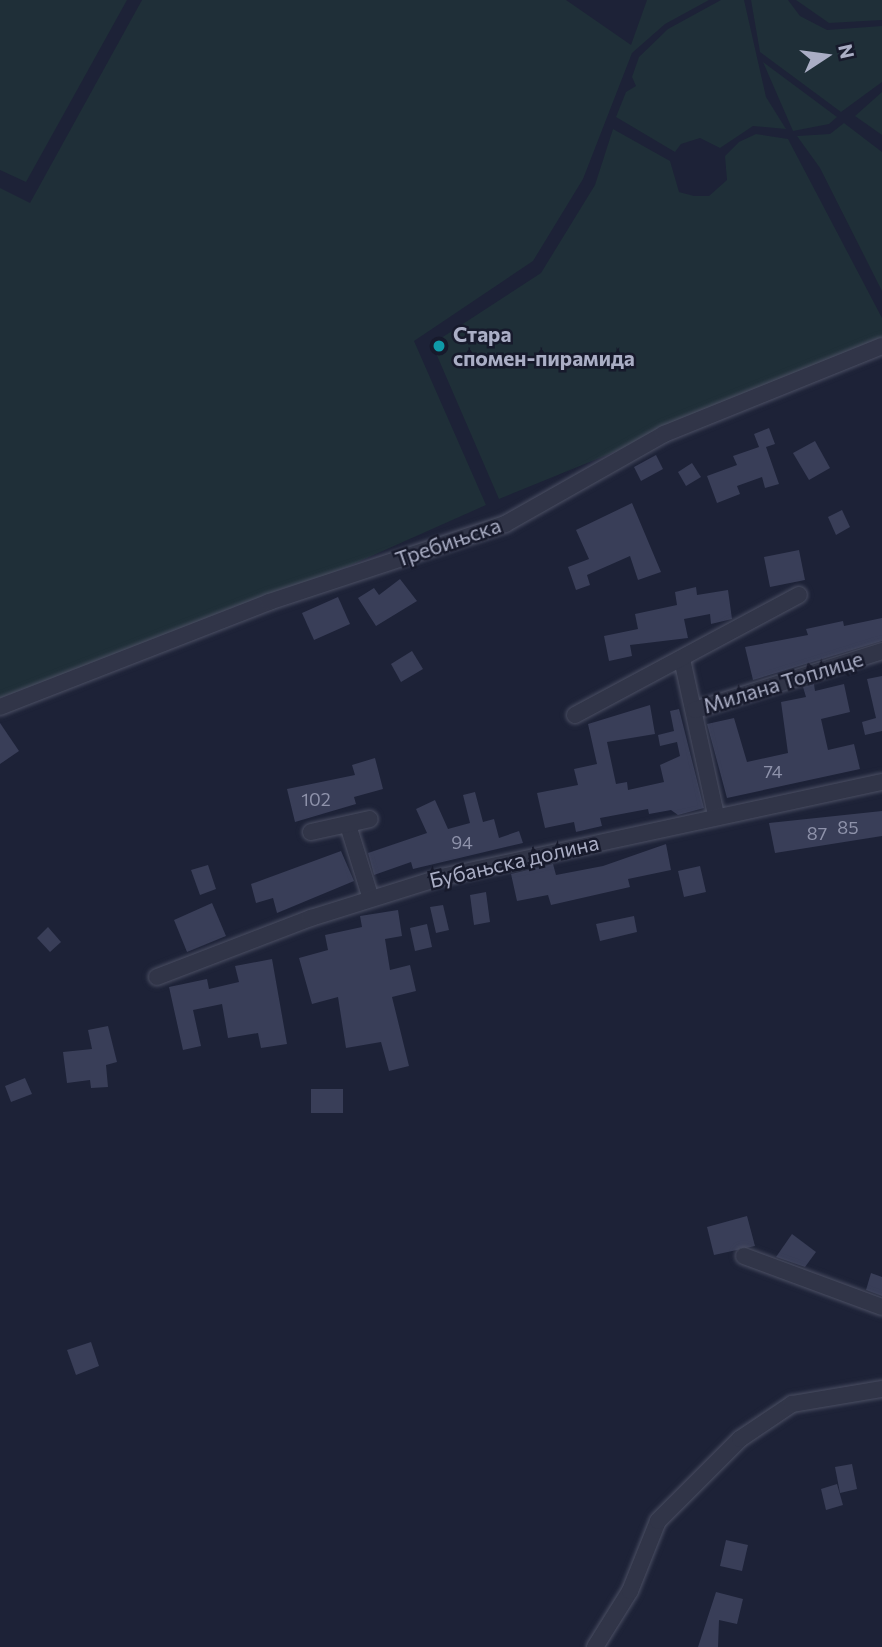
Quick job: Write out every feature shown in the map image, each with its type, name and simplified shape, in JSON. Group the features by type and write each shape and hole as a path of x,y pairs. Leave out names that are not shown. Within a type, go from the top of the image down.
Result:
{"street":[{"name":"Требињска","path":"0,708 269,602 505,524 664,433 882,346"},
{"path":"575,715 799,595"},
{"name":"Милана Топлице","path":"682,659 695,710 882,652"},
{"path":"695,710 716,815"},
{"name":"Бубањска долина","path":"157,977 371,899 716,815 882,782"},
{"path":"311,832 370,819"},
{"path":"348,825 371,899"},
{"path":"744,1256 882,1307"},
{"path":"595,1647 630,1591 658,1521 740,1439 792,1404 882,1389"}],"shaded area":[{"path":"0,0 127,0 26,182 0,170"},
{"path":"142,0 566,0 631,45 647,0 709,0 665,24 632,53 583,179 533,261 414,341 486,505 304,586 0,698 0,188 30,203"},
{"path":"721,0 744,0 766,97 786,129 753,126 720,148 700,138 681,144 675,152 616,117 626,92 636,86 632,77 639,57 668,29"},
{"path":"751,0 788,0 800,16 827,30 882,26 882,82 841,112 760,52"},
{"path":"796,0 882,0 882,20 829,23"},
{"path":"763,62 837,117 829,124 793,131"},
{"path":"882,92 882,135 855,116"},
{"path":"844,123 882,152 882,291 820,168 797,136 830,134"},
{"path":"613,129 670,161 679,192 694,196 709,196 727,180 725,156 739,142 756,134 788,139 882,318 882,343 499,499 432,344 541,273 595,185"}],"building":[{"path":"769,428 775,444 766,447 779,484 765,488 762,477 737,486 740,494 717,503 707,476 737,465 733,456 759,447 754,434"},
{"path":"815,441 830,468 809,480 793,453"},
{"path":"656,455 663,469 641,481 634,467"},
{"path":"692,463 701,477 686,486 678,472"},
{"path":"632,503 661,572 638,580 630,556 587,575 590,585 576,590 568,567 589,559 576,530"},
{"path":"842,510 850,527 836,535 828,517"},
{"path":"799,550 805,580 770,587 764,557"},
{"path":"400,579 417,601 376,626 358,598 374,588 379,595"},
{"path":"696,587 697,595 728,590 732,619 711,624 710,614 684,619 688,638 630,645 632,656 609,661 604,636 638,629 635,614 677,605 675,592"},
{"path":"338,597 350,624 314,640 302,613"},
{"path":"882,618 882,641 753,680 745,647 808,635 806,629 843,621 844,626"},
{"path":"412,651 423,669 401,682 391,664"},
{"path":"882,676 882,731 865,735 862,722 876,718 867,679"},
{"path":"814,684 815,691 844,684 850,712 821,719 828,750 854,744 860,769 727,798 707,724 734,718 747,762 788,753 781,702 806,697 803,687"},
{"path":"650,705 655,734 607,742 616,784 627,782 628,790 664,782 660,765 680,756 677,742 660,746 658,735 674,731 670,711 679,709 704,808 678,815 671,810 649,814 648,809 600,818 602,826 576,832 574,822 545,828 537,793 578,785 574,769 597,764 588,724"},
{"path":"0,723 19,751 0,764"},
{"path":"375,758 383,789 354,797 356,804 295,822 287,789 355,775 352,765"},
{"path":"475,792 483,822 494,819 499,838 519,831 523,843 413,869 411,862 374,875 368,853 427,833 416,809 435,800 448,829 470,823 463,795"},
{"path":"882,811 882,836 775,853 769,823"},
{"path":"666,844 671,870 628,879 630,887 551,905 548,895 517,901 511,874 553,864 556,875 603,866"},
{"path":"341,851 354,881 277,913 273,898 256,903 251,884"},
{"path":"208,865 216,889 200,895 191,870"},
{"path":"700,866 706,892 684,897 678,871"},
{"path":"486,892 490,922 474,925 470,895"},
{"path":"212,903 226,936 187,952 174,920"},
{"path":"443,905 449,930 436,933 430,907"},
{"path":"398,910 402,936 385,939 390,970 410,965 416,991 392,997 409,1066 389,1071 381,1042 346,1048 338,997 312,1004 299,958 328,950 325,935 362,927 360,916"},
{"path":"634,916 637,932 600,941 596,924"},
{"path":"427,924 432,947 415,951 410,928"},
{"path":"48,927 61,942 50,952 37,938"},
{"path":"272,959 287,1044 261,1048 258,1033 228,1038 222,1004 193,1010 201,1046 183,1050 169,987 207,979 209,989 239,982 235,966"},
{"path":"108,1026 117,1062 106,1065 108,1087 91,1088 90,1080 67,1083 63,1052 92,1049 88,1030"},
{"path":"25,1078 32,1094 11,1102 5,1086"},
{"path":"311,1089 343,1089 343,1113 311,1113"},
{"path":"747,1216 755,1246 714,1255 707,1227"},
{"path":"792,1234 816,1252 805,1267 776,1257"},
{"path":"871,1273 882,1277 882,1296 866,1290"},
{"path":"91,1342 99,1366 76,1375 67,1350"},
{"path":"852,1464 857,1489 840,1493 835,1467"},
{"path":"837,1484 843,1505 826,1510 821,1489"},
{"path":"726,1540 748,1545 742,1571 720,1566"},
{"path":"716,1592 743,1599 737,1624 719,1620 718,1647 698,1647"}],"place":[{"name":"Стара спомен-пирамида","path":"439,346"}]}
